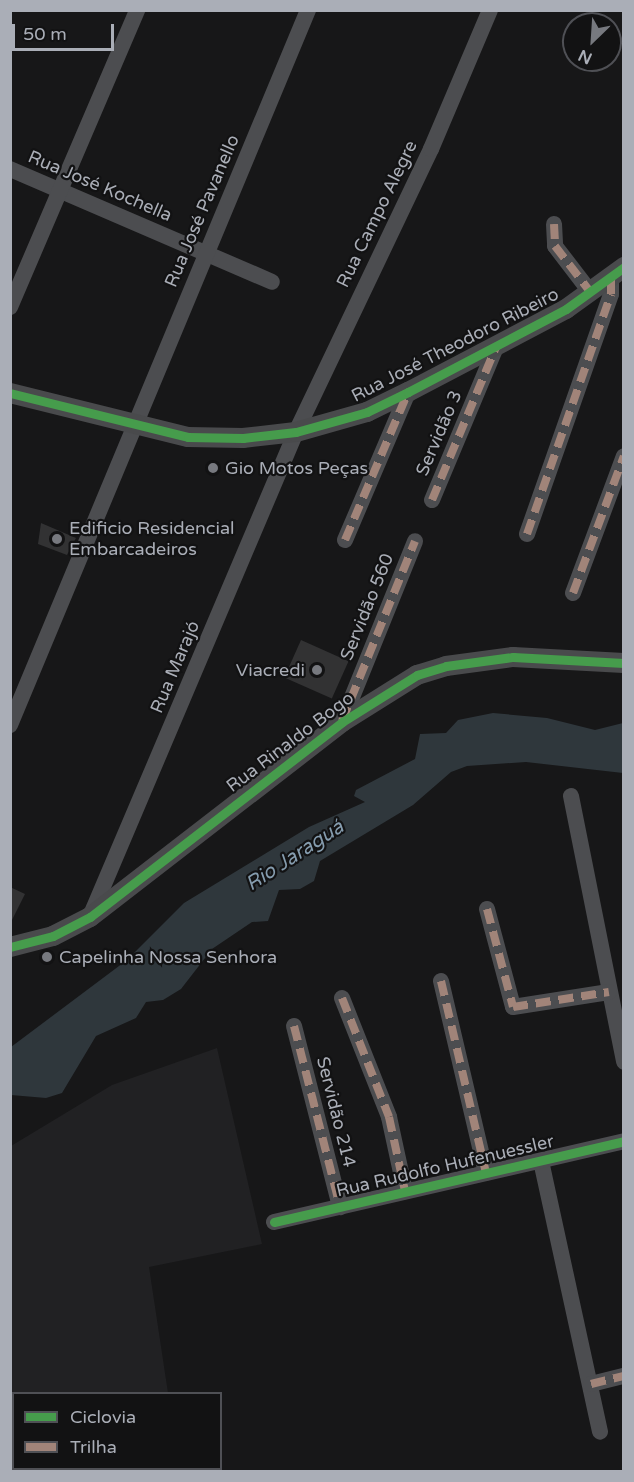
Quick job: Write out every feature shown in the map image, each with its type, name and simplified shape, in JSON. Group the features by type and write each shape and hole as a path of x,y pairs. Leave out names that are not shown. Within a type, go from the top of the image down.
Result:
{"main road":[{"name":"Rua José Theodoro Ribeiro","path":"10,393 135,427 188,437 243,438 296,432 367,412 408,392 496,347 591,293 619,272"},
{"name":"Rua Rinaldo Bogo","path":"10,947 53,936 90,917 342,722 391,688 446,666 513,657 624,663"}],"street":[{"path":"10,307 137,10"},
{"name":"Rua José Pavanello","path":"10,725 308,10"},
{"name":"Rua Campo Alegre","path":"296,432 431,148 490,10"},
{"name":"Rua José Kochella","path":"10,169 272,282"},
{"path":"554,224 555,246 591,293"},
{"path":"527,534 619,272"},
{"name":"Servidão 3","path":"432,500 496,347"},
{"path":"345,540 408,392"},
{"name":"Rua Marajó","path":"90,917 296,432"},
{"path":"573,593 624,456"},
{"name":"Servidão 560","path":"342,722 415,541"},
{"path":"571,796 624,1062"},
{"path":"487,909 513,1007 609,992"},
{"path":"441,981 486,1173"},
{"path":"342,998 389,1117 405,1191"},
{"name":"Servidão 214","path":"294,1026 340,1207"},
{"name":"Rua Rudolfo Hufenuessler","path":"274,1222 624,1141"},
{"path":"541,1161 600,1432"},
{"path":"591,1384 624,1376"}],"shaded area":[{"path":"217,1048 262,1244 149,1267 168,1392 12,1392 12,1470 180,1471 11,1471 11,1146 112,1085"}],"water":[{"name":"Rio Jaraguá","path":"493,713 547,718 595,730 623,723 623,773 526,762 467,766 451,772 413,805 320,861 314,881 300,889 279,890 268,921 252,922 212,949 181,989 163,1000 146,1002 136,1018 96,1036 62,1093 46,1098 11,1095 11,1047 127,960 184,903 309,827 365,802 354,796 356,790 415,759 420,734 446,733 458,720"}],"building":[{"name":"Edificio Residencial Embarcadeiros","path":"41,523 76,538 67,555 38,544"},
{"name":"Viacredi","path":"301,640 349,661 332,699 284,677"},
{"path":"10,887 25,894 10,924"}],"marked path":[{"path":"554,224 555,246 591,293"},
{"path":"527,534 611,294 611,278"},
{"path":"432,500 496,347"},
{"path":"345,540 408,392"},
{"path":"573,593 624,456"},
{"path":"342,721 415,541"},
{"path":"487,909 513,1007 609,992"},
{"path":"441,981 486,1173"},
{"path":"342,998 389,1117 405,1191"},
{"path":"294,1026 340,1207"},
{"path":"591,1384 624,1376"}],"cycle path":[{"path":"10,393 188,437 243,438 296,432 367,412 408,392 566,309 624,267"},
{"path":"10,947 53,936 90,917 342,722 417,675 446,666 513,657 624,663"},
{"path":"274,1222 624,1141"}],"place":[{"name":"Gio Motos Peças","path":"213,468"},
{"name":"Edificio Residencial Embarcadeiros","path":"57,539"},
{"name":"Viacredi","path":"317,670"},
{"name":"Capelinha Nossa Senhora","path":"47,957"}]}
